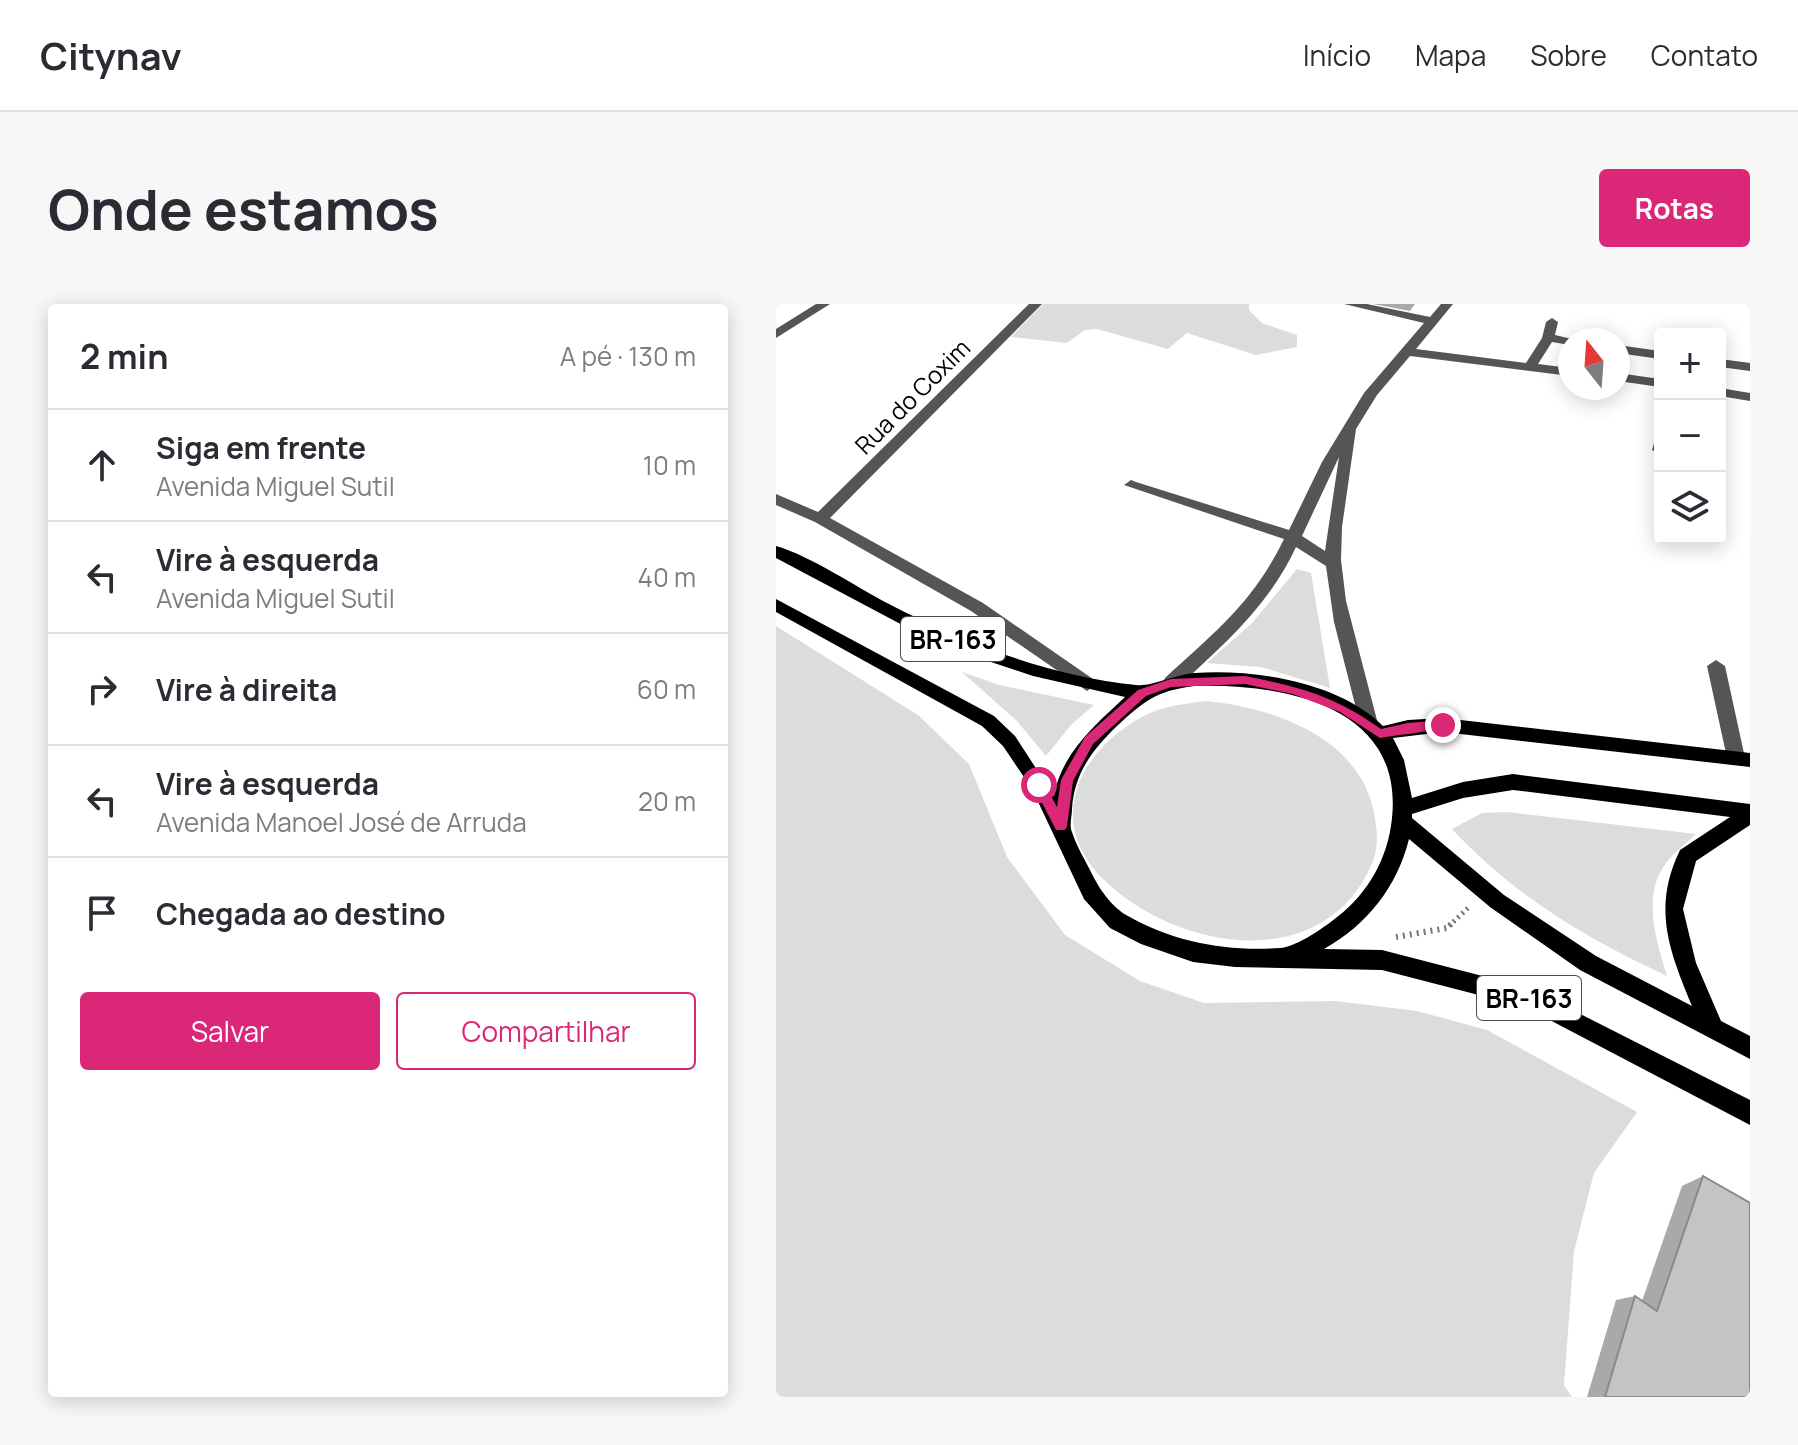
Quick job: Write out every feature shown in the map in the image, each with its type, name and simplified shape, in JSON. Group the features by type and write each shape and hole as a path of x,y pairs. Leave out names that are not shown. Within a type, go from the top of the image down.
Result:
{"main road":[{"name":"BR-163","path":"776,551 919,624 996,659 1087,684 1142,693"},
{"name":"BR-163","path":"776,605 988,721 1009,741 1031,774 1061,826 1070,855 1091,893 1117,921 1149,937 1193,952 1235,957 1285,956 1395,964 1529,998 1750,1113"},
{"name":"BR-163","path":"1061,826 1067,780 1089,741 1142,693 1171,683 1245,680 1327,700 1375,729 1390,749 1400,780 1403,816 1391,865 1366,905 1349,923 1320,942 1285,956"},
{"path":"1375,729 1443,725 1743,759"},
{"path":"1403,816 1463,790 1513,782 1750,814"},
{"path":"1713,1029 1685,963 1673,909 1687,856 1750,814"},
{"name":"BR-163","path":"1403,816 1486,892 1588,963 1749,1046"}],"street":[{"path":"776,334 824,304"},
{"name":"Rua do Coxim","path":"820,519 1036,304"},
{"path":"1350,304 1432,321"},
{"path":"1171,683 1250,609 1275,575 1329,462 1350,426 1404,351 1447,304"},
{"path":"1529,369 1548,338 1552,322"},
{"path":"1548,338 1558,339"},
{"path":"1404,351 1558,371"},
{"path":"1630,351 1654,355"},
{"path":"1630,358 1654,356"},
{"path":"1726,364 1750,367"},
{"path":"1529,369 1558,365"},
{"path":"1630,379 1654,382"},
{"path":"1726,393 1750,397"},
{"path":"1350,426 1347,463 1333,530 1333,564 1342,615 1375,729"},
{"path":"1131,485 1293,537 1333,564"},
{"path":"776,499 820,519 977,607 1087,684"},
{"path":"1716,666 1743,759"}],"path":[{"path":"1395,964 1393,938 1447,928 1486,892"}],"shaded area":[{"path":"1043,304 1249,304 1249,310 1262,323 1297,335 1297,347 1256,355 1187,333 1168,349 1097,329 1085,330 1067,343 1011,337"},
{"path":"1297,569 1311,573 1330,688 1261,667 1207,663 1252,623"},
{"path":"776,626 918,715 969,764 1007,857 1065,935 1140,981 1204,1003 1335,1001 1417,1011 1487,1030 1637,1112 1594,1173 1574,1251 1564,1385 1572,1397 776,1397"},
{"path":"962,672 999,685 1094,705 1071,725 1046,756 1016,720"},
{"path":"1206,701 1260,711 1313,733 1335,748 1354,768 1367,791 1377,831 1373,861 1348,901 1318,924 1283,937 1245,940 1206,935 1168,922 1133,903 1103,879 1085,857 1076,834 1073,811 1077,789 1086,768 1101,749 1142,717 1173,706"},
{"path":"1507,812 1696,834 1664,866 1654,892 1654,921 1667,976 1607,946 1552,913 1501,875 1452,829 1482,813"}],"building":[{"path":"1703,1176 1750,1203 1750,1397 1605,1397 1635,1296 1657,1311"}],"route":[{"path":"1039,785 1061,826 1067,780 1089,741 1142,693 1171,683 1245,680 1294,690 1345,709 1380,734 1408,727 1443,725"}]}
